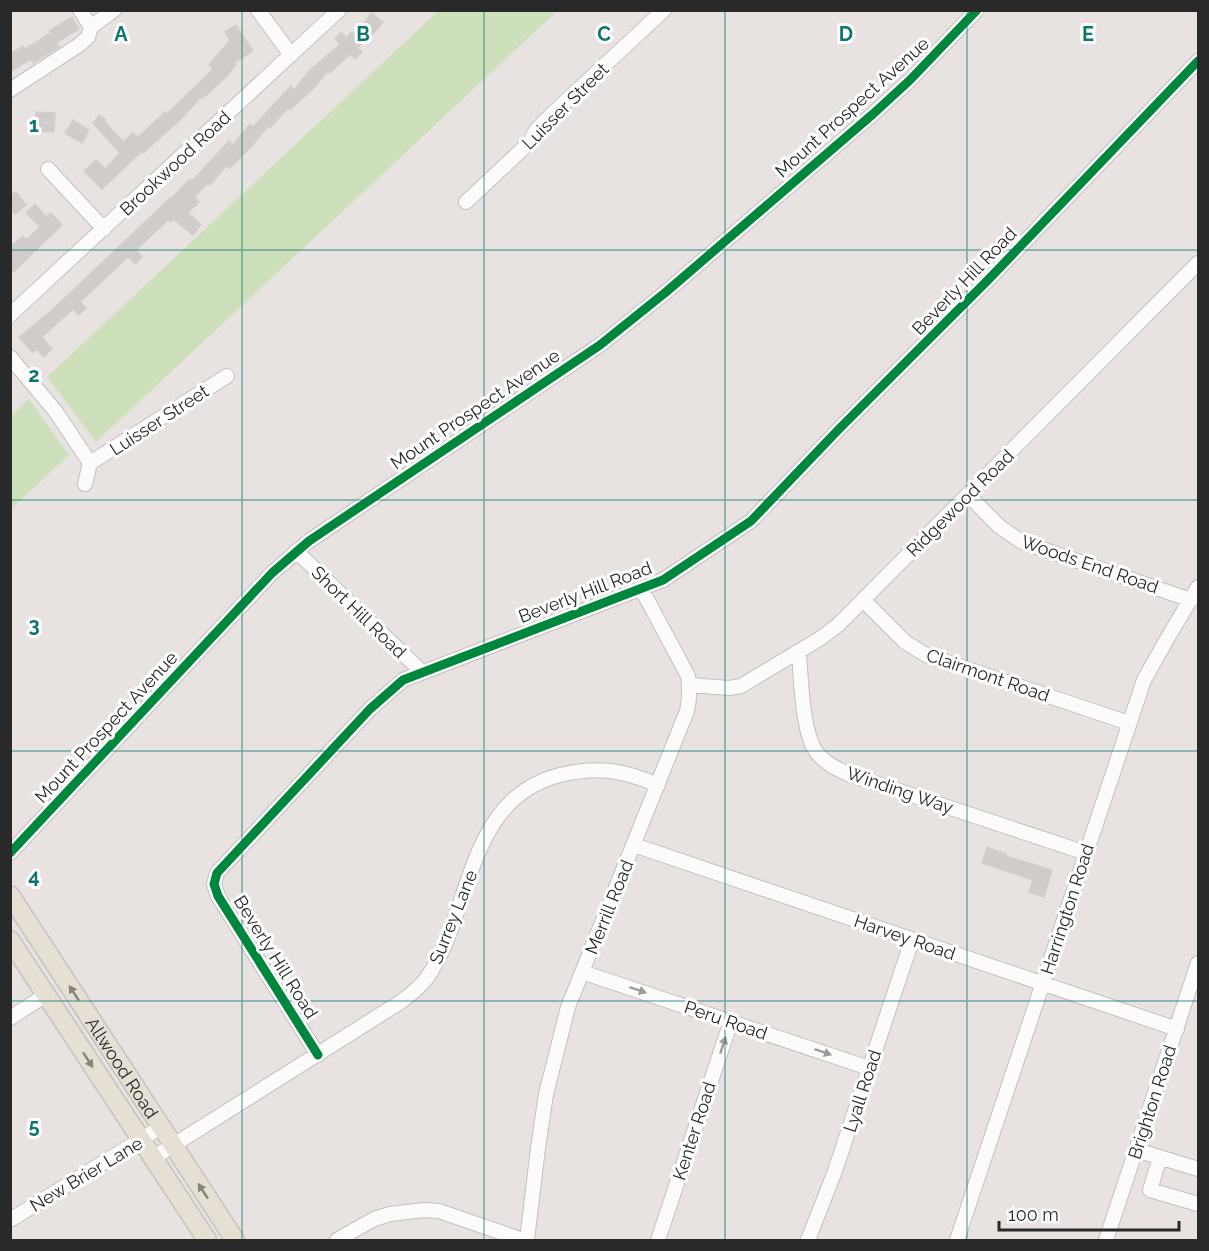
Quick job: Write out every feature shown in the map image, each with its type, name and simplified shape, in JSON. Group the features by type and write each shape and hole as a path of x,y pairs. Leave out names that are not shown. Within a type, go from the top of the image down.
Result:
{"main road":[{"name":"Allwood Road","path":"10,895 235,1240"},
{"name":"Allwood Road","path":"10,940 207,1240"}],"street":[{"path":"80,10 91,27"},
{"path":"10,90 79,45 88,37 91,27 114,10"},
{"path":"258,10 291,54"},
{"name":"Brookwood Road","path":"10,315 339,10"},
{"name":"Luisser Street","path":"466,202 530,142 536,130 551,115 664,10"},
{"name":"Mount Prospect Avenue","path":"10,853 272,573 296,552 600,345 666,292 873,114 910,80 977,10"},
{"name":"Beverly Hill Road","path":"318,1055 218,896 214,884 217,873 233,854 370,709 403,680 663,580 752,521 840,428 995,273 1198,61"},
{"path":"48,169 104,229"},
{"name":"Ridgewood Road","path":"690,685 729,688 741,686 799,652 838,625 1198,263"},
{"path":"10,357 56,412 90,464 85,484"},
{"name":"Luisser Street","path":"90,464 227,376"},
{"name":"Woods End Road","path":"968,495 1000,527 1022,542 1195,593"},
{"name":"Short Hill Road","path":"296,552 422,672"},
{"path":"641,588 678,656 690,685"},
{"name":"Harrington Road","path":"957,1240 1147,674 1195,593"},
{"name":"Clairmont Road","path":"863,600 905,642 926,655 1129,723"},
{"name":"Winding Way","path":"799,652 809,738 815,751 825,762 848,774 1086,853"},
{"name":"Merrill Road","path":"527,1240 546,1094 568,1007 687,711 690,685"},
{"name":"Surrey Lane","path":"153,1158 402,1001 425,980 442,948 480,851 498,816 508,803 538,784 584,769 633,774 658,784"},
{"name":"Harvey Road","path":"634,845 1177,1029"},
{"name":"Lyall Road","path":"808,1240 835,1171 912,940"},
{"name":"Brighton Road","path":"1106,1240 1198,963"},
{"name":"Peru Road","path":"582,972 869,1068"},
{"path":"10,1018 46,995"},
{"name":"Kenter Road","path":"658,1240 731,1021"},
{"name":"New Brier Lane","path":"10,1220 161,1127"},
{"path":"1137,1150 1198,1169"},
{"path":"1160,1156 1150,1190 1198,1204"},
{"path":"337,1240 382,1216 424,1210 439,1211 523,1240"}],"green space":[{"path":"439,10 557,11 96,442 47,377"},
{"path":"29,399 69,455 11,509 11,416"}],"building":[{"path":"372,13 383,22 357,48 362,52 355,59 350,54 330,73 328,71 314,88 290,110 288,108 270,128 268,126 230,168 227,165 210,185 208,183 194,197 199,202 188,213 201,224 193,235 173,219 170,222 168,220 136,250 142,257 135,264 128,257 80,302 86,308 79,315 73,309 42,337 52,349 44,357 37,349 33,353 19,337 51,311 190,179 192,181 229,141 233,145 250,124 253,127 291,86 294,90 309,71 340,44 335,39 341,32 346,38 352,32 355,34"},
{"path":"72,17 79,29 56,43 59,47 33,63 31,59 10,72 10,54 23,46 25,49"},
{"path":"236,25 253,51 234,63 236,65 226,77 203,98 202,96 181,119 143,153 141,152 102,189 84,171 96,160 105,169 120,153 93,123 99,115 106,120 105,122 123,142 133,133 138,137 165,112 167,114 213,69 209,65 230,40 225,32"},
{"path":"36,112 55,113 54,132 35,131"},
{"path":"73,120 89,130 82,143 65,133"},
{"path":"16,192 26,205 15,214 10,208 10,196"},
{"path":"35,204 46,217 51,213 62,225 10,275 10,247 23,236 26,240 40,227 26,213"},
{"path":"987,847 1006,854 1006,856 1052,870 1044,897 1029,892 1033,880 982,863"}],"cycle path":[{"path":"10,853 272,573 309,541 600,345 666,292 873,114 910,80 977,10"},
{"path":"318,1055 218,896 214,884 217,873 370,709 403,680 663,580 751,521 987,281 1198,61"}]}
